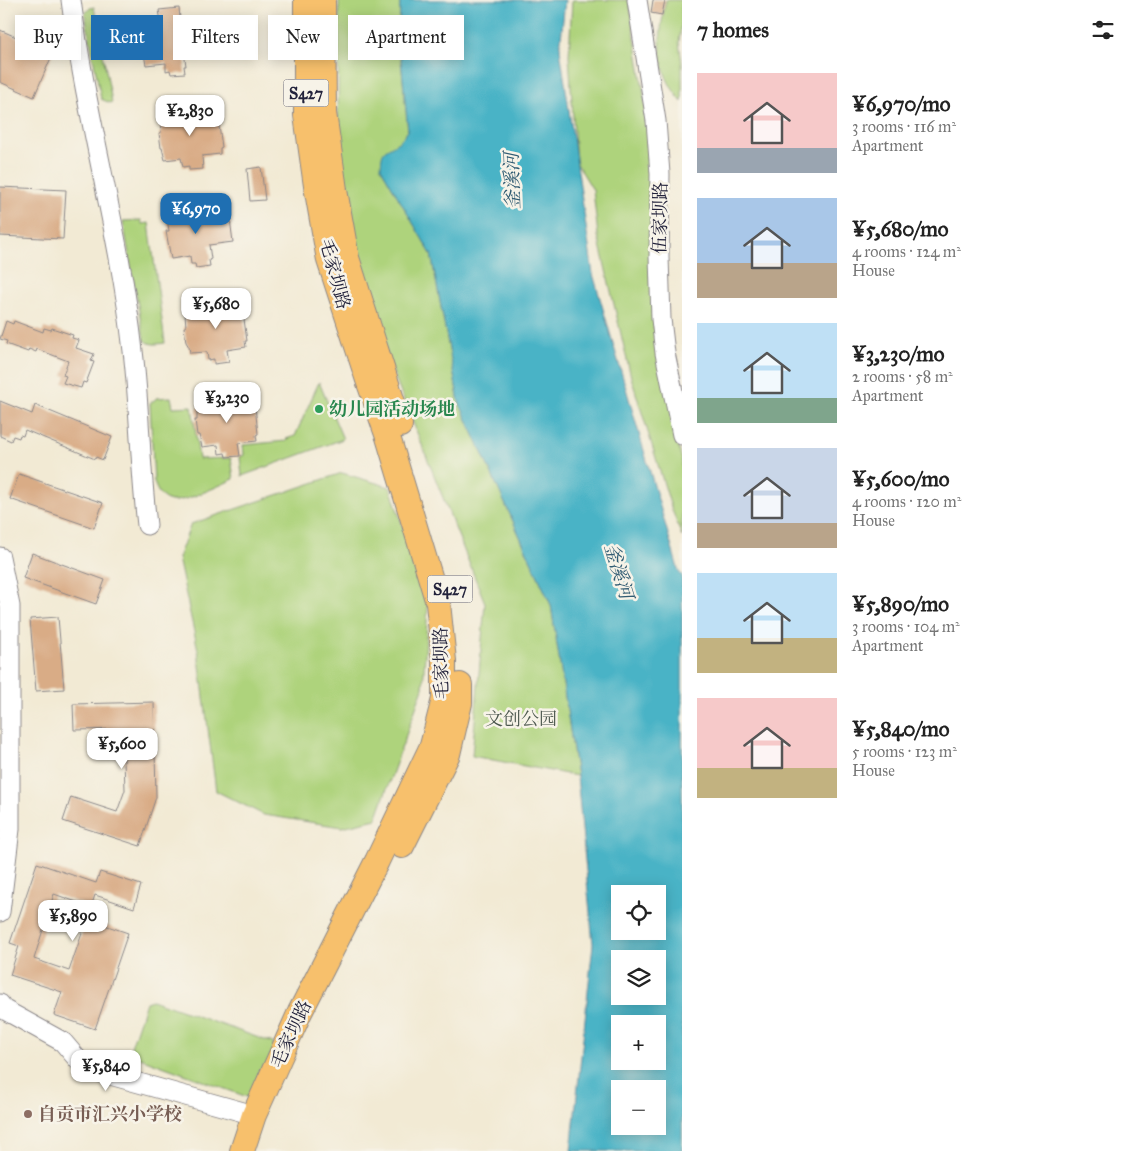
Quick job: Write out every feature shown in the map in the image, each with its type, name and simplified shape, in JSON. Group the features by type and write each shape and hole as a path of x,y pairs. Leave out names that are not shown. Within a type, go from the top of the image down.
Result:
{"main road":[{"name":"毛家坝路","path":"242,1151 254,1115 300,1012 377,861 432,746 444,699 444,661 438,603 388,437 328,260 306,115 306,0"},
{"name":"毛家坝路","path":"259,1151 269,1121 314,1021 448,754 460,703 461,660 453,598 347,258 324,113 323,0"}],"street":[{"path":"71,0 133,350 147,524"},
{"name":"伍家坝路","path":"637,0 656,121 660,174 659,258 661,319 665,353 682,435"},
{"path":"0,557 10,606 10,829 0,912"},
{"path":"0,1004 3,1009 63,1042 74,1058 85,1068 254,1115"}],"green space":[{"name":"文创公园","path":"339,0 400,0 400,15 348,15 348,60 401,60 408,131 381,168 431,254 459,402 551,605 577,776 472,756 485,603 392,370 356,254 343,187 338,126"},
{"path":"572,0 629,0 652,160 675,435 682,460 682,537 631,377 598,236 593,190 576,162 569,56"},
{"path":"666,0 682,0 679,42 682,64 682,102 667,78 660,53 661,28"},
{"path":"94,7 96,15 91,15 91,46 85,14 90,8"},
{"path":"94,60 104,60 112,102 101,99"},
{"path":"141,220 142,224 149,223 165,343 151,344 144,339 123,221"},
{"name":"幼儿园活动场地","path":"319,382 343,439 242,476 240,457 244,455 243,445 286,441 286,439 295,436"},
{"path":"171,397 173,407 192,406 199,459 231,458 234,479 202,493 177,501 168,500 162,496 154,482 150,403 157,398"},
{"path":"342,473 390,487 428,604 423,688 376,819 342,827 264,815 216,791 198,650 178,558 191,524"},
{"path":"152,1000 273,1043 275,1050 250,1098 132,1055 130,1050 146,1002"}],"water":[{"name":"釜溪河","path":"400,0 565,0 560,49 593,274 679,572 682,576 682,1151 571,1151 593,944 577,776 551,605 459,402 431,254 381,168 384,151 398,142 408,131 401,60 464,60 464,15 400,15"}],"building":[{"path":"653,0 665,0 662,15 651,13"},
{"path":"179,8 180,15 173,15 173,60 185,60 185,73 171,74 170,70 166,71 166,63 146,65 145,60 163,60 163,15 160,15 159,10"},
{"path":"0,30 15,37 15,60 50,60 34,97 0,82"},
{"path":"195,102 197,115 215,113 216,119 218,119 222,147 220,148 220,154 202,156 203,169 189,170 189,166 183,167 181,158 165,160 159,133 161,133 160,120 176,118 175,109 181,108 181,104"},
{"path":"261,167 265,200 250,201 247,169"},
{"path":"0,187 66,190 63,239 0,236"},
{"path":"204,201 206,221 230,219 233,242 209,245 210,266 196,268 195,264 191,264 190,256 171,259 166,231 169,231 167,217 186,215 184,203"},
{"path":"220,296 222,308 240,306 241,312 243,312 247,341 245,341 246,347 227,350 229,362 214,364 214,359 208,360 207,352 190,353 184,327 186,327 185,314 202,312 200,302 206,302 206,298"},
{"path":"6,321 13,324 14,321 43,332 44,328 51,330 52,328 73,335 72,338 79,340 76,348 94,354 91,361 94,362 86,383 83,382 81,388 63,383 66,376 63,375 68,361 37,349 36,352 29,349 28,352 6,344 7,341 0,339"},
{"path":"232,389 233,402 251,400 252,406 255,406 258,434 256,435 257,441 238,443 240,456 226,457 225,453 219,454 218,445 202,447 199,435 197,435 195,420 197,420 197,407 213,405 212,396 218,395 217,391"},
{"path":"0,401 32,414 35,405 112,437 103,460 96,457 95,459 25,430 23,436 20,435 19,438 13,436 11,441 0,436"},
{"path":"19,474 103,503 94,528 10,499"},
{"path":"32,553 105,580 96,604 23,578"},
{"path":"58,617 64,689 36,691 30,619"},
{"path":"154,702 156,797 140,846 63,821 71,797 117,812 125,790 123,729 74,730 73,704"},
{"path":"37,863 96,883 100,872 141,885 134,908 95,895 91,907 54,894 34,959 69,971 87,919 128,933 95,1029 54,1015 62,992 10,975 19,946 10,943"}],"place":[{"name":"幼儿园活动场地","path":"319,409"},
{"name":"自贡市汇兴小学校","path":"28,1114"}]}
